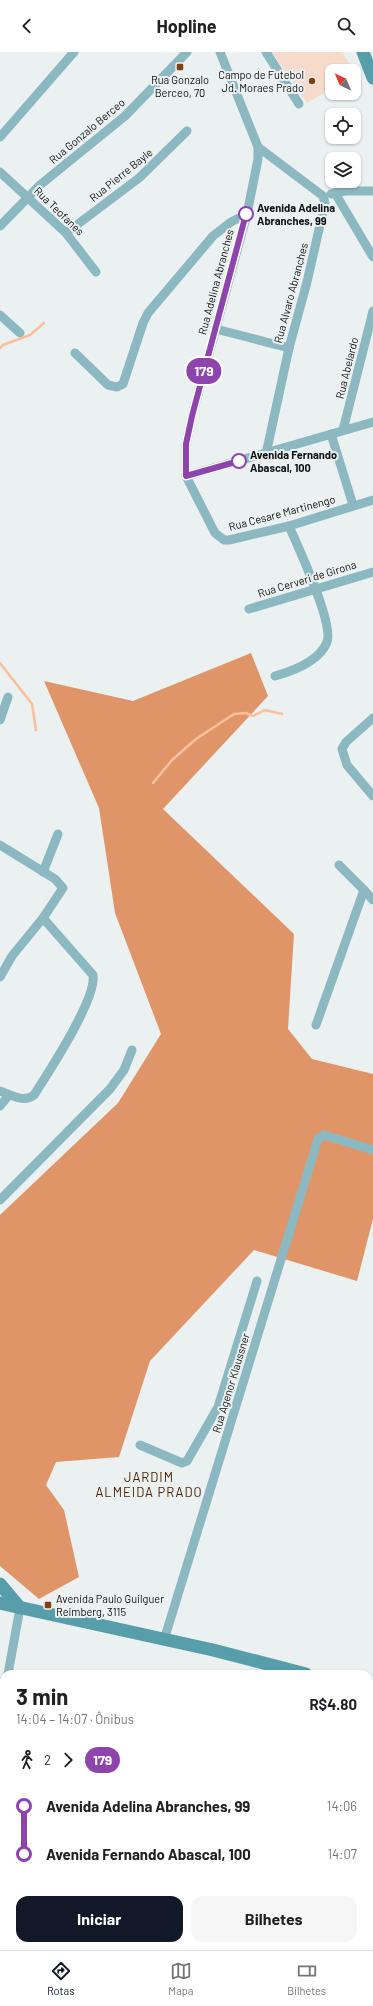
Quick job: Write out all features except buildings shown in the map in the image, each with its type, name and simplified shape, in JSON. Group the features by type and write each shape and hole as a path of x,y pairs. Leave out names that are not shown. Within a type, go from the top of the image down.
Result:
{"main road":[{"path":"367,56 373,78"},
{"path":"0,1584 20,1608"},
{"path":"0,1603 164,1640 287,1670"}],"street":[{"path":"0,137 74,52"},
{"name":"Rua Gonzalo Berceo","path":"0,226 27,197 125,116 187,52"},
{"name":"Rua Adelina Abranches","path":"186,476 185,463 189,430 246,214 258,159 258,147 220,52"},
{"path":"266,52 299,104"},
{"name":"Rua Pierre Bayle","path":"66,232 139,178 187,131"},
{"path":"258,147 323,196 335,193 373,191"},
{"name":"Rua Teofanes","path":"0,172 66,232 96,272"},
{"path":"335,193 373,257"},
{"name":"Rua Alvaro Abranches","path":"266,454 288,348 324,208 323,196"},
{"path":"76,353 108,385 117,387 123,384 143,323 148,313 213,236 231,222 246,214"},
{"name":"Rua Abelardo","path":"343,430 373,311"},
{"path":"0,315 20,333"},
{"path":"216,329 288,348"},
{"path":"186,476 373,422"},
{"path":"331,434 353,505"},
{"name":"Rua Cesare Martinengo","path":"186,476 216,533 224,540 289,526 373,500"},
{"path":"275,676 301,668 324,648 329,632 316,590 289,526"},
{"name":"Rua Cerveri de Girona","path":"249,609 373,572"},
{"path":"0,720 8,697"},
{"path":"373,718 346,742 342,749 348,765 373,796"},
{"path":"43,872 58,834"},
{"path":"0,845 55,879 63,887 61,893 43,918 12,956 0,977"},
{"path":"339,865 373,900"},
{"path":"316,1024 364,890"},
{"path":"0,1091 9,1095 27,1099 34,1095 89,999 93,975 43,918"},
{"path":"0,1200 110,1089 124,1070 132,1050"},
{"path":"0,1106 9,1095"},
{"name":"Rua Agenor Klaussner","path":"164,1640 318,1139 322,1135 373,1150"},
{"path":"140,1445 182,1463 187,1461 219,1405 257,1281"},
{"path":"219,1405 235,1411"},
{"path":"9,1670 20,1608"}],"shaded area":[{"name":"Campo de Futebol Jd. Moraes Prado","path":"272,52 342,52 350,64 325,64 325,92 307,103"},
{"path":"251,653 268,696 163,809 294,934 288,1029 312,1059 373,1074 373,1219 357,1281 254,1250 150,1361 119,1457 56,1462 46,1485 64,1510 79,1577 39,1599 0,1566 0,1215 118,1103 161,1034 115,913 99,808 44,681 133,701"}],"waterway":[{"path":"0,348 3,345 30,335 44,323"},
{"path":"0,663 32,704 36,730"},
{"path":"153,783 172,760 196,739 234,714 246,713 253,716 265,710 282,714"}],"bus line":[{"name":"179","path":"239,461 186,476 186,444 192,416 246,214"}],"place":[{"name":"Rua Gonzalo Berceo, 70","path":"180,67"},
{"name":"Campo de Futebol Jd. Moraes Prado","path":"312,81"},
{"name":"Avenida Adelina Abranches, 99","path":"246,214"},
{"name":"Avenida Fernando Abascal, 100","path":"239,461"},
{"name":"Avenida Paulo Guilguer Reimberg, 3115","path":"48,1605"}],"district":[{"name":"JARDIM ALMEIDA PRADO","path":"149,1484"}]}
